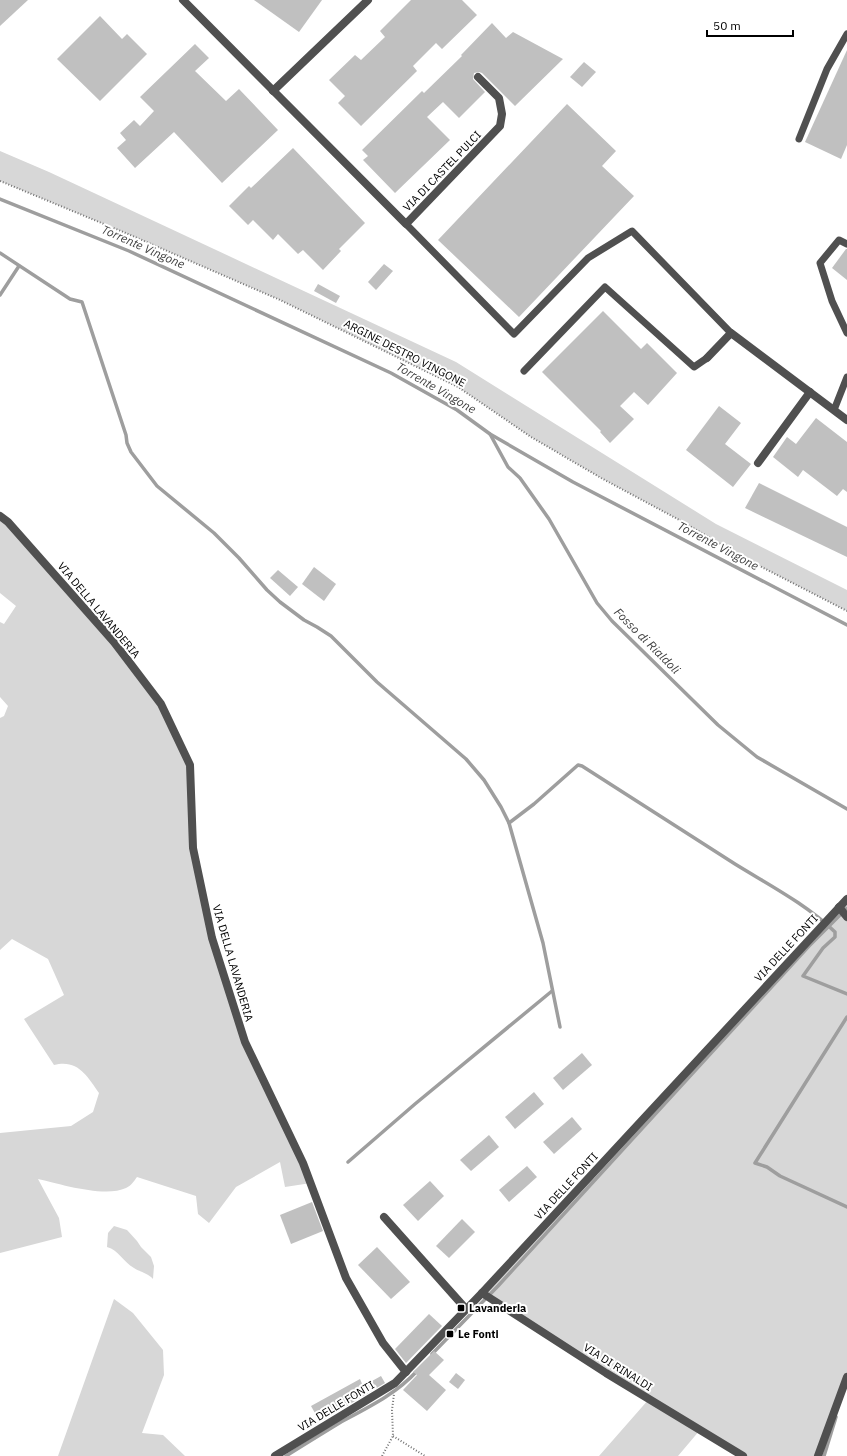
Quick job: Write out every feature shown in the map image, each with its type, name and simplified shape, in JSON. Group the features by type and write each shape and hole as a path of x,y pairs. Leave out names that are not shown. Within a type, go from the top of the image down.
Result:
{"street":[{"name":"VIA DI CASTEL PULCI","path":"183,0 406,224 500,126 502,114 499,98 478,77"},
{"path":"273,91 368,0"},
{"path":"707,358 732,334 847,420"},
{"path":"758,463 810,392"},
{"name":"VIA DELLA LAVANDERIA","path":"0,516 8,522 114,642 161,704 190,765 192,848 212,938 245,1042 303,1163 346,1278 383,1343 406,1372"},
{"name":"VIA DELLE FONTI","path":"275,1456 395,1383 482,1293 847,898"},
{"path":"839,908 847,917"},
{"path":"384,1217 466,1309"},
{"name":"VIA DI RINALDI","path":"482,1293 606,1373 743,1456"},
{"path":"818,1456 847,1377"}],"lane":[{"path":"799,139 827,69 847,34"},
{"path":"406,224 514,334 588,258 632,231 732,334"},
{"path":"847,244 839,240 820,263 832,301 847,333"},
{"path":"524,371 604,287 694,367 707,358"},
{"path":"834,410 847,377"}],"path":[{"name":"ARGINE DESTRO VINGONE","path":"0,181 135,237 280,300 458,387 531,437 594,474 683,522 744,558 847,610"},
{"path":"382,1456 393,1436 392,1410 395,1383"},
{"path":"393,1436 425,1456"}],"shaded area":[{"path":"0,151 49,172 456,362 716,524 847,590 847,611 744,558 683,522 601,478 531,437 458,387 280,300 128,234 0,181"},
{"path":"0,516 114,642 161,704 190,765 193,848 212,938 245,1042 311,1183 285,1187 280,1162 236,1187 209,1223 198,1214 196,1196 137,1177 131,1185 126,1188 106,1192 70,1187 38,1179 59,1218 62,1237 0,1253 0,1133 71,1126 93,1112 99,1093 81,1070 69,1064 54,1065 24,1019 64,995 48,959 12,939 0,950 0,718 4,716 8,706 0,697 0,622 4,624 16,606 0,593"},
{"path":"839,907 847,917 847,1378 818,1456 743,1456 700,1430 678,1456 599,1456 649,1399 482,1293"},
{"path":"114,1226 127,1230 151,1257 154,1266 153,1279 149,1275 130,1265 115,1251 107,1247 108,1233"},
{"path":"114,1299 133,1313 163,1350 164,1375 142,1433 163,1435 185,1456 58,1456"}],"building":[{"path":"0,0 28,0 0,26"},
{"path":"254,0 322,0 299,32"},
{"path":"411,0 462,0 477,15 442,49 436,43 413,66 417,71 361,126 338,103 345,96 329,80 355,55 361,60 385,37 380,31"},
{"path":"100,16 122,39 127,34 147,54 100,101 57,59"},
{"path":"492,23 506,38 513,32 563,59 515,106 482,73 474,73 473,79 485,92 459,118 443,102 427,117 450,140 395,193 363,160 368,156 362,150 422,91 424,93 462,56 461,55"},
{"path":"195,44 209,58 195,71 226,101 239,89 278,130 222,183 174,132 135,168 117,148 126,140 120,133 134,120 140,126 154,111 140,97"},
{"path":"847,50 847,145 841,159 805,142"},
{"path":"584,62 596,72 582,87 570,77"},
{"path":"567,104 616,151 602,166 634,196 519,317 438,240"},
{"path":"293,148 365,223 339,249 341,251 323,270 303,250 298,254 278,234 273,240 253,220 248,225 229,206 249,186 251,188"},
{"path":"847,249 847,280 832,268"},
{"path":"384,264 393,271 376,290 368,282"},
{"path":"318,284 340,296 336,303 314,291"},
{"path":"603,311 641,349 647,343 677,373 648,405 634,392 620,406 634,419 610,443 600,432 601,431 542,372"},
{"path":"719,406 741,423 725,444 751,464 733,487 686,450"},
{"path":"816,418 847,442 847,492 843,489 837,496 803,470 798,477 773,457 787,437 796,444"},
{"path":"759,483 847,527 847,557 745,508"},
{"path":"314,567 336,584 324,601 302,584"},
{"path":"278,570 298,587 290,596 270,578"},
{"path":"582,1053 592,1065 563,1090 553,1078"},
{"path":"534,1092 544,1104 515,1129 505,1117"},
{"path":"572,1117 582,1129 554,1154 543,1142"},
{"path":"489,1135 499,1147 471,1171 460,1160"},
{"path":"527,1166 537,1177 509,1202 499,1190"},
{"path":"430,1181 444,1196 418,1221 403,1205"},
{"path":"312,1202 323,1231 291,1244 280,1215"},
{"path":"462,1219 475,1232 449,1258 436,1246"},
{"path":"377,1247 410,1282 391,1299 358,1265"},
{"path":"429,1314 442,1326 406,1363 395,1349"},
{"path":"434,1351 444,1360 429,1375 446,1390 427,1411 403,1390 417,1375 413,1372"},
{"path":"456,1373 465,1380 458,1389 449,1382"},
{"path":"381,1376 385,1383 320,1422 311,1406 360,1379 363,1386"}],"waterway":[{"name":"Torrente Vingone","path":"0,199 129,251 391,373 457,410 490,434 573,482 847,625"},
{"path":"0,253 70,299 82,302 126,435 127,443 131,452 157,486 214,533 280,602 304,620 331,636 377,682 466,759 484,780 509,823 543,943 560,1027"},
{"path":"0,295 19,266"},
{"name":"Fosso di Rialdoli","path":"490,434 508,467 520,478 549,519 597,603 612,621 718,725 757,757 847,809"},
{"path":"509,823 534,804 578,765 582,766 735,864 787,895 824,922 835,932 835,937 823,948 803,976 847,994"},
{"path":"432,1354 498,1286 809,946 847,908"},
{"path":"348,1162 415,1104 552,991"},
{"path":"847,1017 755,1163 767,1167 780,1176 847,1207"},
{"path":"286,1456 341,1422 382,1400 400,1387 417,1371"},
{"path":"824,1456 836,1417"}],"place":[{"name":"Lavanderia","path":"461,1308"},
{"name":"Le Fonti","path":"450,1334"}]}
